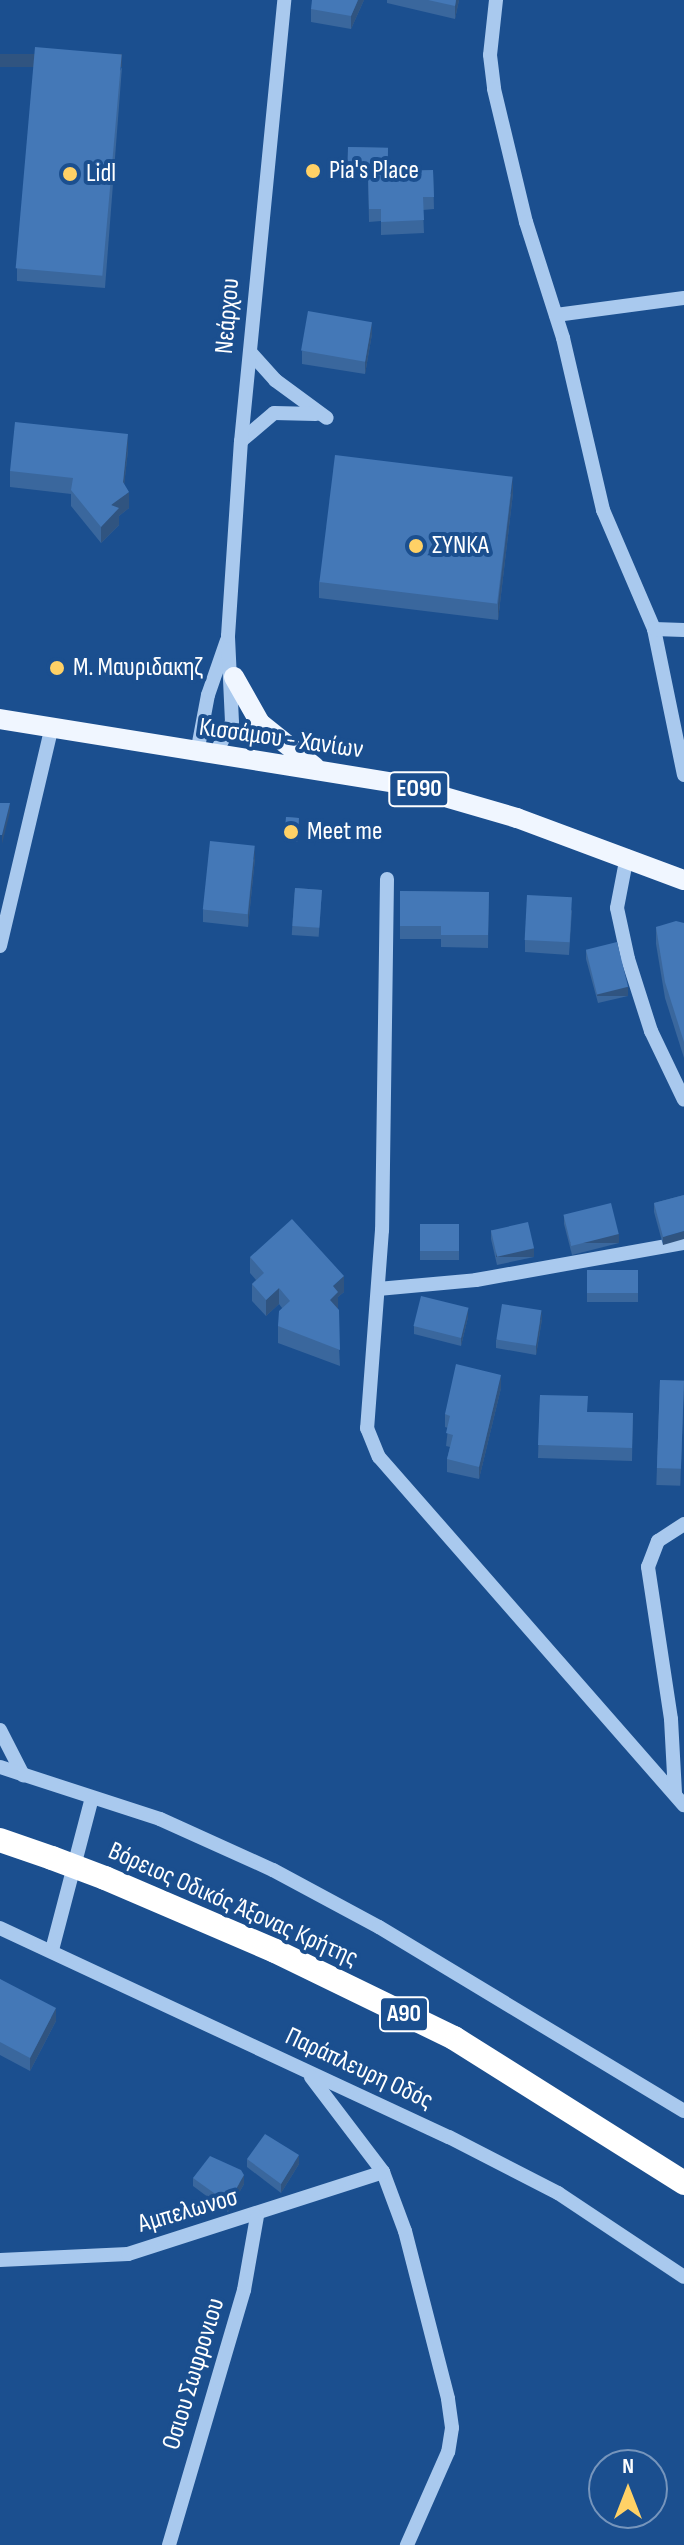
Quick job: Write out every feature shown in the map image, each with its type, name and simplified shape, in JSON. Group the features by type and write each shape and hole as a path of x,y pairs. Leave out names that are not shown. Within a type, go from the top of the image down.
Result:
{"highway":[{"name":"Βόρειος Οδικός Άξονας Κρήτης","path":"0,1840 105,1878 275,1951 454,2038 684,2183"}],"main road":[{"path":"224,676 260,723 319,769"},
{"name":"Κισσάμου - Χανίων","path":"0,719 51,730 319,769 461,799 627,856 684,880"}],"street":[{"name":"Νεάρχου","path":"224,676 241,442 284,0"},
{"path":"496,0 490,55 494,89 526,222 556,315 603,510 654,629 684,775"},
{"path":"556,315 684,298"},
{"path":"241,442 274,413 307,410 327,418 275,380 250,352"},
{"path":"654,629 684,630"},
{"path":"206,754 232,722 224,676"},
{"path":"206,754 224,676"},
{"path":"0,946 51,730"},
{"path":"627,856 617,908 628,959 651,1031 684,1100"},
{"path":"387,879 378,1289 367,1428 379,1457 679,1799"},
{"path":"378,1289 476,1280 684,1243"},
{"path":"679,1799 671,1719 648,1567 658,1541 684,1524"},
{"path":"0,1730 23,1775"},
{"path":"0,1767 160,1819 273,1870 379,1927 684,2111"},
{"path":"52,1950 92,1798"},
{"name":"Παράπλευρη Οδός","path":"0,1928 52,1950 558,2193 684,2277"},
{"path":"308,2073 383,2172 413,2258 452,2428 448,2452 407,2545"},
{"name":"Αμπελωνοσ","path":"0,2260 128,2254 257,2216 383,2172"},
{"name":"Οσιου Σωφρονιου","path":"169,2545 244,2290 257,2216"}],"building":[{"path":"312,0 358,0 351,16 311,9"},
{"path":"428,0 456,0 455,6"},
{"name":"Lidl","path":"35,47 122,55 102,276 16,268"},
{"path":"348,147 388,148 388,170 348,169"},
{"path":"433,170 434,197 423,197 424,220 381,222 381,209 369,209 368,172"},
{"path":"308,311 372,322 365,362 301,350"},
{"path":"15,422 128,434 123,482 129,492 111,505 119,508 101,527 71,490 73,478 10,471"},
{"name":"ΣΥΝΚΑ","path":"335,455 513,477 497,604 319,582"},
{"path":"0,803 10,803 2,835 0,835"},
{"path":"286,817 299,818 298,838 285,837"},
{"path":"210,841 255,846 248,914 203,910"},
{"path":"295,888 322,890 319,928 292,926"},
{"path":"400,891 489,892 488,935 441,935 441,926 400,926"},
{"path":"527,895 572,897 570,942 525,940"},
{"path":"676,921 684,923 684,1042 665,982 656,927"},
{"path":"617,942 628,987 597,994 586,950"},
{"path":"684,1195 684,1231 663,1237 654,1203"},
{"path":"611,1203 619,1234 571,1246 563,1215"},
{"path":"292,1219 344,1276 333,1286 338,1292 330,1300 339,1310 340,1350 278,1326 279,1311 290,1301 279,1288 266,1300 252,1284 264,1273 250,1257"},
{"path":"528,1222 534,1248 497,1257 491,1231"},
{"path":"420,1224 459,1224 459,1251 420,1251"},
{"path":"587,1270 638,1270 638,1293 587,1293"},
{"path":"421,1296 469,1308 461,1338 414,1326"},
{"path":"502,1304 542,1310 536,1346 496,1340"},
{"path":"456,1364 501,1375 479,1467 447,1459 453,1435 446,1433 450,1416 445,1414"},
{"path":"660,1380 684,1381 681,1469 657,1468"},
{"path":"540,1395 588,1396 587,1412 633,1413 632,1448 538,1445"},
{"path":"0,1979 56,2008 30,2058 0,2042"},
{"path":"265,2134 299,2155 281,2184 247,2159"},
{"path":"210,2156 241,2170 244,2175 228,2203 193,2178"}],"place":[{"name":"Pia's Place","path":"313,171"},
{"name":"Lidl","path":"70,174"},
{"name":"ΣΥΝΚΑ","path":"416,546"},
{"name":"Μ. Μαυριδακηζ","path":"57,668"},
{"name":"Meet me","path":"291,832"}]}
